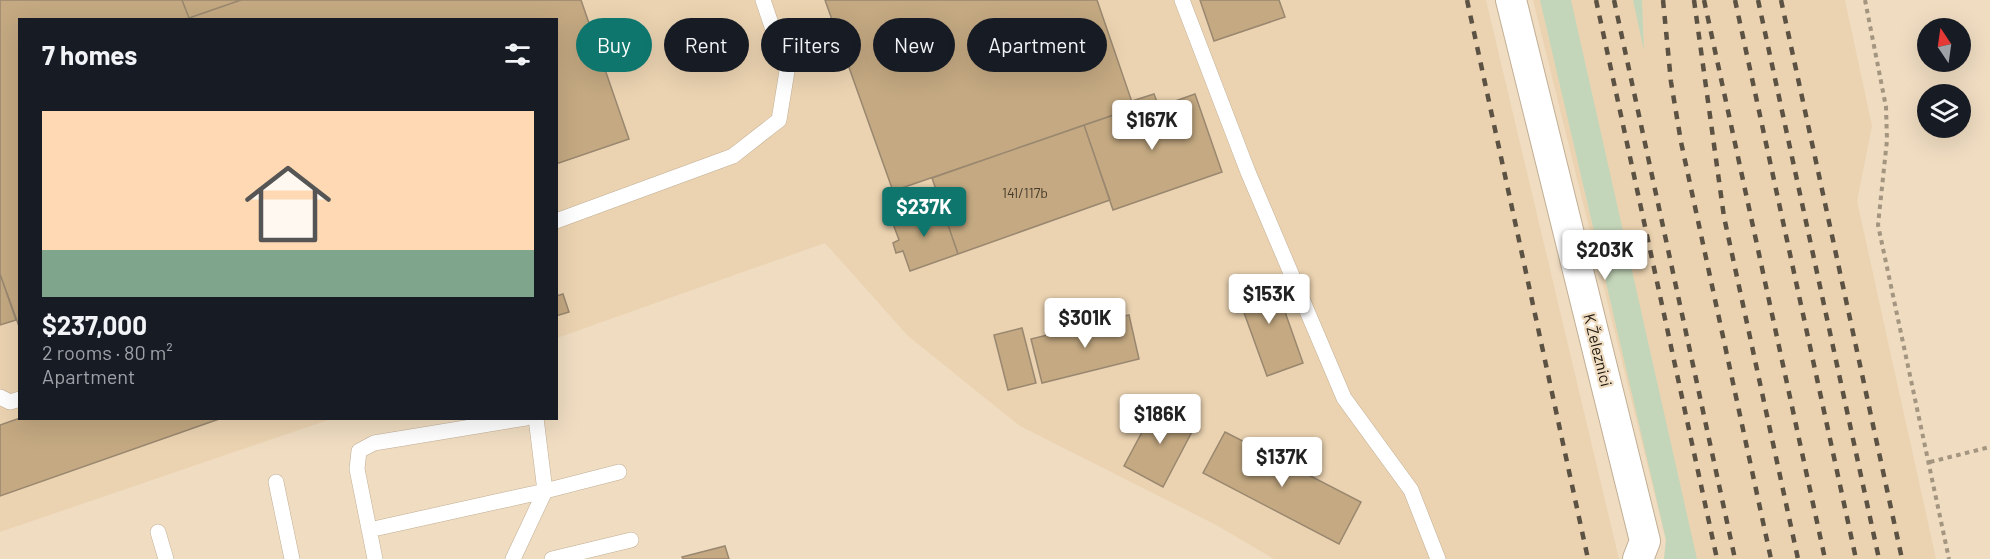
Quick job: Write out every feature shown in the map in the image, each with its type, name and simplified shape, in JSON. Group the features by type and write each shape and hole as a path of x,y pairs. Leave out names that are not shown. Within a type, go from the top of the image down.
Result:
{"street":[{"name":"K Železnici","path":"1511,0 1645,541 1638,559"}],"lane":[{"path":"558,220 733,156 778,120 787,71 763,0"},
{"path":"1182,0 1248,172 1344,398 1411,490 1438,559"},
{"path":"0,397 10,402 18,400"},
{"path":"375,559 357,469 359,451 374,443 514,420"},
{"path":"513,559 545,491 536,420"},
{"path":"369,530 619,472"},
{"path":"276,482 292,559"},
{"path":"158,532 166,559"},
{"path":"552,559 631,540"}],"path":[{"path":"1865,0 1887,107 1887,140 1878,225 1949,559"},
{"path":"1930,462 1990,447"}],"shaded area":[{"path":"0,0 1486,0 1619,559 1274,559 1216,525 1020,426 908,336 825,243 558,338 558,18 18,18 18,420 328,420 0,532"},
{"path":"1533,0 1845,0 1872,126 1857,201 1936,559 1664,559 1666,540"}],"green space":[{"path":"1540,0 1571,0 1697,559 1664,559 1666,540"},
{"path":"1633,0 1642,0 1644,51"}],"building":[{"path":"0,0 182,0 189,18 18,18 18,324 0,274"},
{"path":"182,0 241,0 189,18"},
{"path":"241,0 581,0 587,18 576,18 576,72 606,72 629,139 558,163 558,18 189,18"},
{"path":"825,0 1097,0 1103,18 967,18 967,72 1107,72 1107,29 1134,108 893,191 851,72 861,72 861,18 831,18"},
{"path":"1200,0 1279,0 1285,17 1214,41"},
{"path":"1154,94 1159,107 1136,115 1132,101"},
{"path":"1195,94 1222,172 1113,210 1084,125 1134,108 1136,115"},
{"path":"1084,125 1110,200 958,254 932,178"},
{"path":"941,204 958,254 910,271 903,251 896,253 893,243 899,240 892,221"},
{"path":"0,274 16,320 0,325"},
{"path":"1272,275 1303,363 1267,376 1235,288"},
{"path":"563,294 569,312 558,315 558,295"},
{"path":"1129,315 1139,359 1042,383 1031,339"},
{"path":"1022,328 1036,383 1008,390 994,335"},
{"path":"1157,404 1196,424 1163,487 1124,466"},
{"path":"18,419 216,420 0,496 0,425"},
{"path":"1225,432 1361,502 1339,544 1203,473"},
{"path":"725,546 729,559 683,559 682,557"}],"railway":[{"path":"1467,0 1588,559"},
{"path":"1596,0 1717,559"},
{"path":"1614,0 1735,559"},
{"path":"1663,0 1671,82 1681,142 1771,559"},
{"path":"1694,0 1724,217 1798,559"},
{"path":"1704,0 1825,559"},
{"path":"1735,0 1856,559"},
{"path":"1758,0 1879,559"},
{"path":"1781,0 1902,559"}]}
